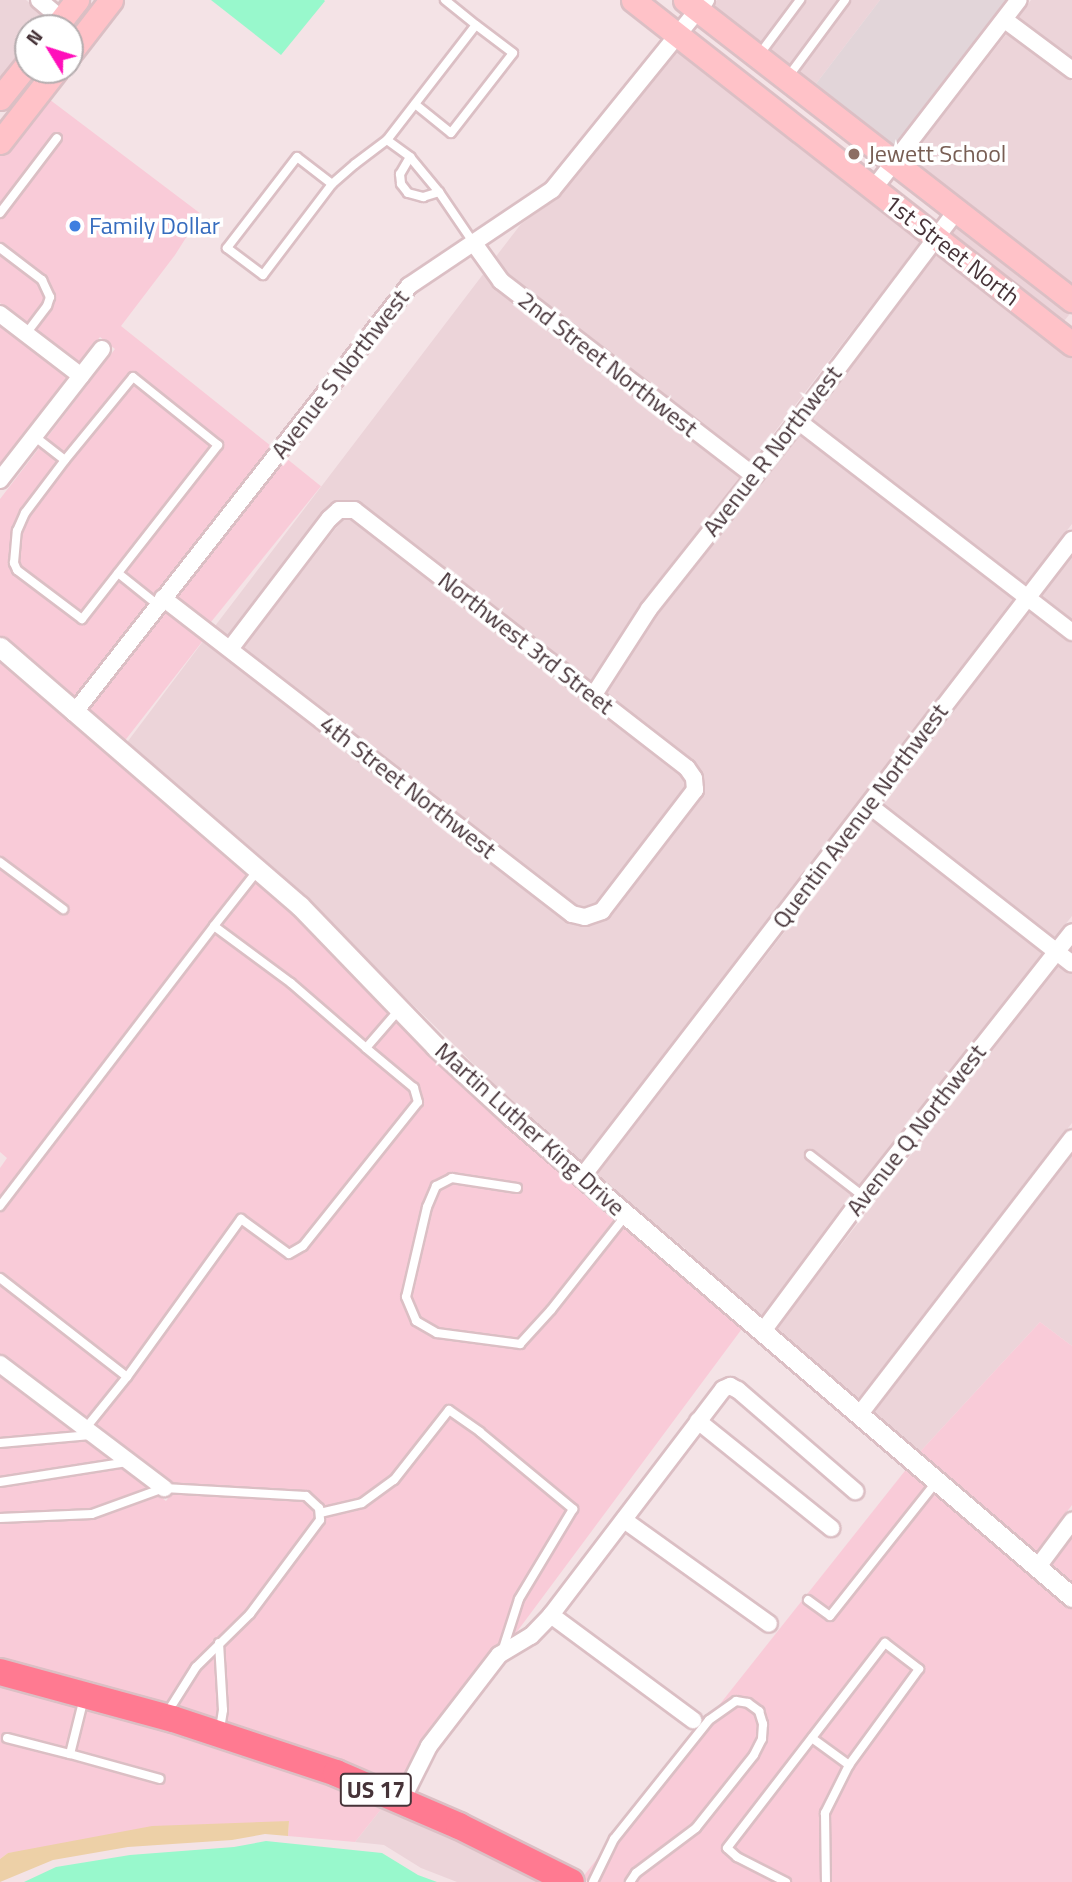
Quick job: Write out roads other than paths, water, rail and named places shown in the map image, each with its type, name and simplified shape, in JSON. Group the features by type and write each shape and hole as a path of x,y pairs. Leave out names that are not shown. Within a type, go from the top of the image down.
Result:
{"highway":[{"name":"US 17","path":"0,1672 169,1718 336,1773 402,1800 571,1882"}],"main road":[{"path":"66,14 77,0"},
{"path":"84,35 111,0"},
{"name":"1st Street North","path":"633,0 1072,344"},
{"name":"1st Street North","path":"696,3 786,80 1072,300"},
{"path":"0,98 14,80"},
{"path":"0,142 46,84"}],"street":[{"path":"39,0 51,14"},
{"path":"874,188 1019,0"},
{"name":"Avenue S Northwest","path":"74,713 409,286 552,190 678,35 696,3"},
{"path":"1005,20 1072,70"},
{"name":"Avenue R Northwest","path":"593,696 649,609 798,421 956,211"},
{"name":"2nd Street Northwest","path":"473,242 501,281 753,475"},
{"path":"0,314 81,376"},
{"path":"0,480 102,349"},
{"path":"798,421 1072,632"},
{"name":"Northwest 3rd Street","path":"230,649 330,519 339,510 350,510 365,517 687,768 695,783"},
{"name":"Quentin Avenue Northwest","path":"582,1177 1072,540"},
{"name":"4th Street Northwest","path":"161,601 230,649 572,914 588,916 602,911 680,811 695,790 695,783"},
{"name":"Martin Luther King Drive","path":"0,647 337,941 463,1073 1072,1598"},
{"path":"870,806 1072,964"},
{"name":"Avenue Q Northwest","path":"763,1331 863,1196 1072,932"},
{"path":"859,1415 1072,1138"},
{"path":"0,1364 164,1489"},
{"path":"402,1800 429,1746 502,1653 531,1636 551,1615 723,1389 730,1386 738,1390 855,1491"},
{"path":"698,1421 831,1528"},
{"path":"624,1520 769,1624"},
{"path":"1037,1567 1072,1521"},
{"path":"551,1615 693,1720"}],"lane":[{"path":"415,104 451,132 513,53 445,0"},
{"path":"758,57 800,0"},
{"path":"786,80 845,0"},
{"path":"332,184 297,157 227,248 263,275 332,184 387,140 476,25"},
{"path":"0,213 57,138"},
{"path":"387,140 410,157 439,192 473,242"},
{"path":"410,157 400,174 401,184 408,192 423,197 439,192"},
{"path":"0,248 41,281 50,297 47,306 26,334"},
{"path":"132,377 218,445 82,619 18,570 14,563 17,531 25,513 65,460 132,377"},
{"path":"34,436 65,460"},
{"path":"118,573 161,601"},
{"path":"0,862 63,909"},
{"path":"0,1206 258,870"},
{"path":"0,1443 89,1432 241,1219 289,1254 303,1246 418,1102 414,1088 291,983 214,926"},
{"path":"366,1048 400,1009"},
{"path":"810,1155 863,1196"},
{"path":"517,1188 452,1178 436,1186 426,1207 407,1297 416,1321 437,1333 520,1344 551,1310 626,1214"},
{"path":"0,1278 127,1377"},
{"path":"320,1513 362,1503 394,1480 449,1410 480,1433 573,1509 519,1599 502,1653"},
{"path":"0,1482 128,1462"},
{"path":"808,1600 830,1616 937,1481"},
{"path":"0,1518 93,1514 164,1489 306,1496 319,1507 320,1520 250,1614 197,1667 169,1718"},
{"path":"219,1643 223,1710 219,1734"},
{"path":"786,1882 737,1857 727,1848 885,1643 919,1669 849,1765 825,1813 826,1882"},
{"path":"70,1755 84,1695"},
{"path":"593,1882 614,1839 709,1720 736,1702 748,1703 759,1711 763,1724 762,1739 754,1755 696,1828 636,1873 629,1882"},
{"path":"7,1738 160,1779"},
{"path":"812,1738 849,1765"}],"place":[{"name":"Jewett School","path":"854,154"},
{"name":"Family Dollar","path":"75,226"}]}
